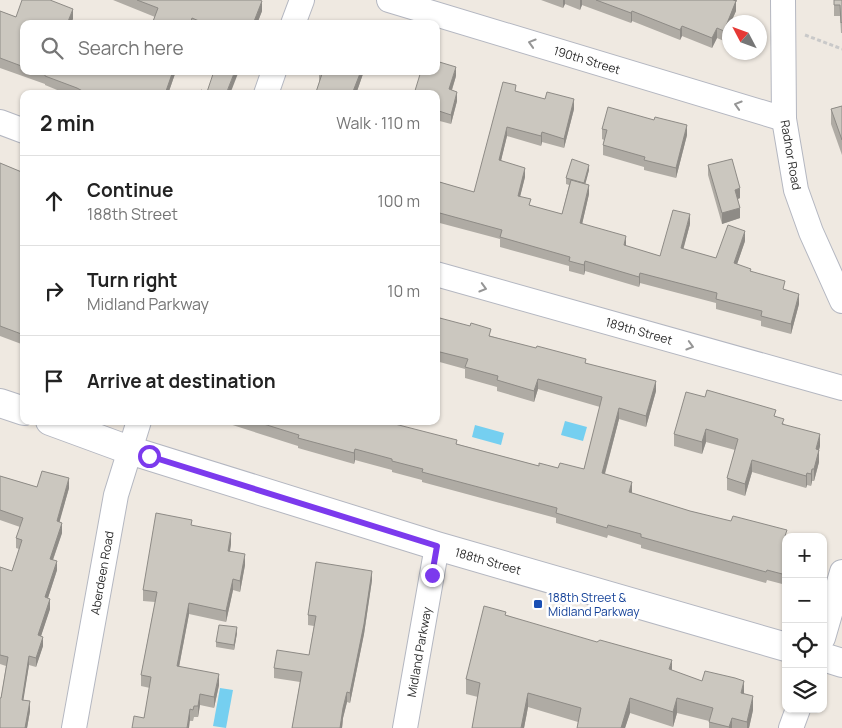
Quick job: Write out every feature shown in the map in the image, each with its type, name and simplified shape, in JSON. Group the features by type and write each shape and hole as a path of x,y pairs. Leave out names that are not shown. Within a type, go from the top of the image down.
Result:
{"street":[{"path":"294,20 302,0"},
{"name":"190th Street","path":"389,0 784,119"},
{"name":"Radnor Road","path":"784,0 784,119 796,190 811,232 842,301"},
{"path":"267,90 273,75"},
{"path":"0,122 20,130"},
{"name":"189th Street","path":"440,275 842,388"},
{"path":"0,403 20,410"},
{"name":"188th Street","path":"61,425 129,450 437,546 782,646"},
{"name":"Aberdeen Road","path":"74,728 116,495 138,425"},
{"name":"Midland Parkway","path":"406,728 437,546"},
{"path":"827,624 842,572"},
{"path":"827,659 842,663"},
{"path":"791,728 797,713"}],"path":[{"path":"802,34 842,49"}],"water":[{"path":"565,421 587,427 583,441 561,435"},
{"path":"475,425 504,433 501,445 472,437"},
{"path":"220,688 233,690 226,728 213,726"}],"building":[{"path":"22,0 50,0 73,9 69,20 20,20 20,66 0,58 0,11 16,17"},
{"path":"137,0 262,1 255,20 197,20 192,18 191,20 154,20 158,8"},
{"path":"596,0 736,1 730,15 722,15 722,30 717,28 712,38 682,26 680,30 632,11 631,13"},
{"path":"834,0 842,0 841,23 840,5 834,5"},
{"path":"440,62 456,67 449,89 457,92 451,115 440,111 440,90 415,90 420,75 440,75"},
{"path":"172,75 166,90 81,90 45,76"},
{"path":"213,75 233,75 228,90 208,90"},
{"path":"322,75 359,75 354,90 317,90"},
{"path":"503,82 516,85 515,91 545,99 547,92 574,99 564,139 542,132 541,136 507,127 499,160 525,168 518,196 531,199 529,205 562,214 571,180 589,185 580,223 626,236 624,245 660,256 673,210 690,214 681,248 716,258 728,225 745,231 734,263 751,269 750,271 785,281 783,289 799,294 791,324 761,316 762,311 716,299 717,293 640,273 639,277 585,261 584,265 569,261 570,257 500,237 502,230 440,213 440,182 474,192"},
{"path":"842,106 842,140 831,109"},
{"path":"608,107 654,120 655,117 687,125 676,168 644,160 645,157 603,145 607,130 602,129"},
{"path":"572,159 589,165 584,183 566,178"},
{"path":"732,159 740,188 735,190 740,208 722,213 708,165"},
{"path":"0,163 20,171 20,334 0,326"},
{"path":"440,318 470,326 471,323 491,329 489,336 586,359 585,363 656,381 646,416 619,408 602,473 632,482 629,492 690,511 731,521 733,516 787,530 786,533 782,533 782,574 767,570 766,572 641,537 641,534 608,525 607,528 556,513 557,508 422,472 423,469 355,449 354,453 298,438 299,435 267,425 399,425 457,440 456,444 539,466 539,463 558,468 560,463 584,469 602,397 538,379 534,391 497,380 498,376 465,367 468,359 440,352"},
{"path":"707,390 776,410 774,416 784,419 782,424 820,434 816,449 819,450 811,474 807,473 806,476 752,460 745,484 727,478 738,439 706,429 702,442 674,434 686,392 705,397"},
{"path":"42,471 69,478 57,521 62,523 50,559 57,561 45,597 50,599 38,635 43,637 36,658 29,656 22,700 30,701 25,728 0,728 0,698 8,657 0,655 0,567 12,571 22,540 16,538 23,518 0,510 0,476 37,487"},
{"path":"156,513 192,520 191,525 231,533 228,551 245,554 240,581 233,579 226,611 189,603 177,666 219,674 214,697 200,694 198,706 194,706 193,710 190,709 187,728 132,728 134,716 144,718 151,677 141,675 157,592 143,590"},
{"path":"316,562 372,571 364,624 350,693 347,692 340,728 292,728 302,672 274,668 277,650 309,655 316,616 308,615"},
{"path":"484,606 506,612 505,615 597,642 600,640 672,660 669,669 702,681 705,671 744,681 741,693 753,696 747,722 732,718 729,727 709,722 713,708 677,698 673,712 630,698 621,728 577,728 581,708 528,693 521,728 472,728 480,683 466,679"},
{"path":"219,625 237,627 234,645 216,642"}],"place":[{"name":"188th Street & Midland Parkway","path":"538,604"}],"route":[{"path":"149,456 437,546 432,575"}]}
